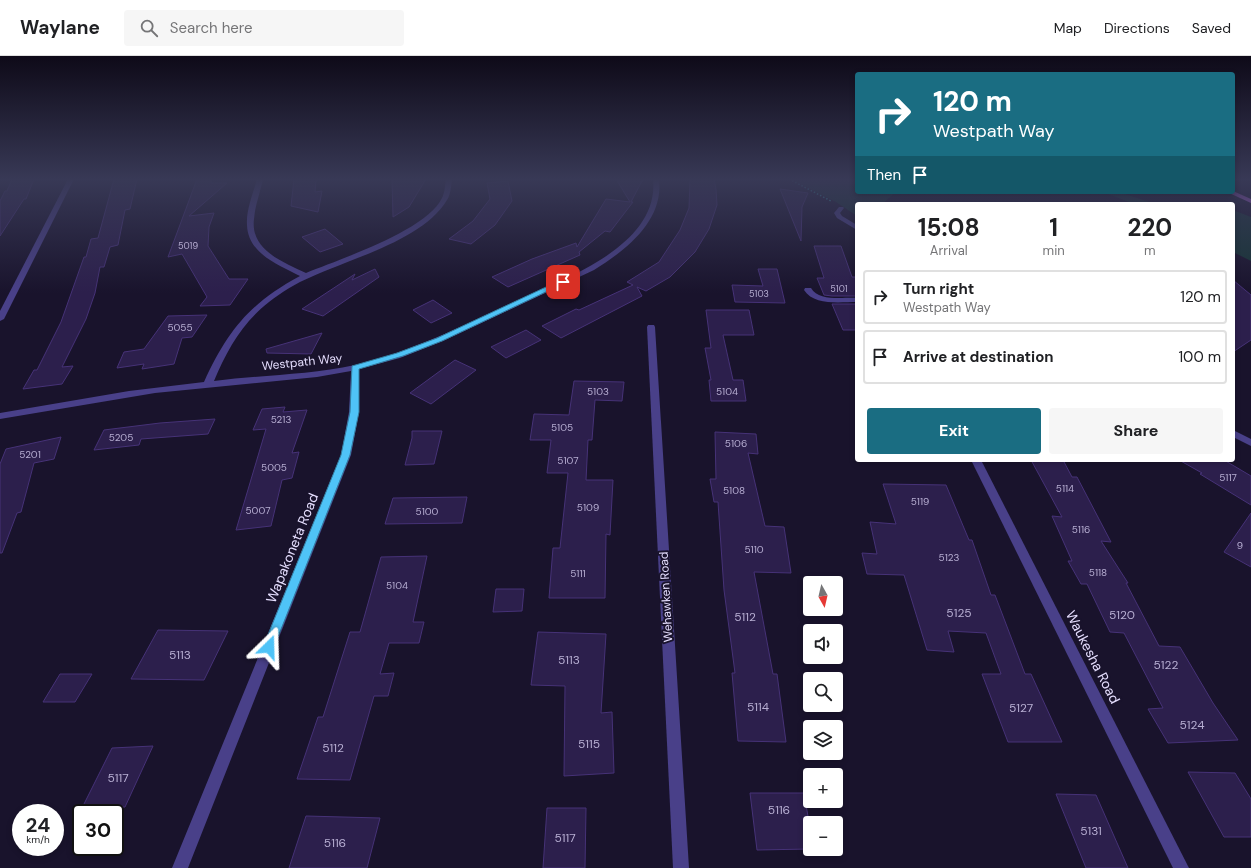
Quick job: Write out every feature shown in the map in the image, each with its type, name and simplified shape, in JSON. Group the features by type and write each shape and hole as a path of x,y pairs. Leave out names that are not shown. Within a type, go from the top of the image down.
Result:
{"street":[{"path":"0,319 53,217"},
{"path":"252,217 250,224 251,236 257,247 269,257 306,276"},
{"path":"208,384 224,348 240,326 262,305 306,276 384,243 410,230 428,217"},
{"name":"Westpath Way","path":"0,416 120,394 315,374 355,368 400,355 440,339 577,275 611,256 633,237 649,217"},
{"path":"839,217 855,227"},
{"path":"808,290 811,295 821,299 855,300"},
{"name":"Wehawken Road","path":"651,327 680,868"},
{"name":"Wapakoneta Road","path":"180,868 346,455 354,412 355,368"},
{"path":"1235,434 1251,443"},
{"name":"Waukesha Road","path":"977,462 1181,868"}],"green space":[{"path":"1235,217 1251,217 1251,261 1235,253"}],"building":[{"path":"0,217 12,217 0,236"},
{"path":"104,217 124,217 118,245 110,247 104,267 100,267 95,293 86,319 62,367 73,366 62,384 23,389 34,370 37,370 61,322 84,257 86,257 91,239 98,238"},
{"path":"183,217 213,217 209,227 208,246 229,279 248,279 230,305 200,306 207,297 182,254 168,257"},
{"path":"476,217 501,217 495,225 471,244 449,239"},
{"path":"595,217 622,217 610,232 605,231 579,252 580,255 508,287 492,277 532,259 576,243 577,247"},
{"path":"685,217 713,217 709,229 695,252 670,277 646,291 637,287 642,296 561,338 542,326 576,309 579,310 633,285 627,282 659,262 680,230"},
{"path":"791,217 802,217 801,241"},
{"path":"325,229 343,244 320,252 302,237"},
{"path":"814,246 841,246 852,277 855,277 855,296 824,295 817,278 824,278"},
{"path":"375,269 379,277 323,316 302,309 355,274 352,280"},
{"path":"758,269 777,269 785,303 735,302 732,285 763,286"},
{"path":"1235,282 1251,295 1251,340 1235,351"},
{"path":"433,300 452,313 431,323 413,310"},
{"path":"832,304 855,304 855,330 843,330"},
{"path":"706,310 749,310 754,335 723,335 733,380 743,380 746,401 711,401 709,380 711,380 705,348 711,348"},
{"path":"207,315 192,337 182,338 174,364 142,369 144,364 117,368 124,352 144,349 168,316"},
{"path":"526,330 541,340 506,358 491,347"},
{"path":"322,333 311,354 267,353 266,349"},
{"path":"455,360 476,370 431,404 410,393"},
{"path":"574,381 624,382 622,401 595,400 592,440 588,440 586,480 613,480 610,535 606,534 605,598 549,598 553,548 560,548 568,473 547,473 551,440 530,440 534,414 569,415"},
{"path":"285,407 283,412 307,410 292,453 299,452 292,478 282,480 271,526 236,530 266,429 253,430 262,409"},
{"path":"215,419 208,434 141,439 139,445 94,450 104,430 160,423"},
{"path":"412,431 442,431 434,464 405,465 412,438"},
{"path":"715,432 756,434 758,454 748,453 765,526 784,527 791,573 754,572 773,674 777,674 786,742 738,741 732,673 735,673 724,590 718,502 714,502 710,479 716,479"},
{"path":"61,437 54,459 34,463 21,512 17,513 2,553 0,553 0,464 6,449"},
{"path":"1032,462 1064,462 1072,477 1077,477 1111,542 1101,541 1128,583 1126,583 1159,646 1180,647 1213,703 1238,740 1168,743 1148,709 1163,708 1124,633 1110,632 1087,584 1081,584 1068,561 1072,561 1052,516 1062,517"},
{"path":"1183,462 1227,462 1251,476 1251,505 1200,474 1202,473"},
{"path":"883,484 946,485 969,540 972,540 991,595 995,595 1025,674 1031,674 1062,742 1008,742 982,674 1001,674 986,633 948,631 954,652 927,650 904,575 867,574 862,553 877,554 870,522 896,524"},
{"path":"467,497 462,523 385,524 393,498"},
{"path":"1251,513 1251,567 1224,552"},
{"path":"427,556 413,622 424,622 419,643 389,643 380,674 394,673 388,696 374,696 350,780 297,779 318,717 323,717 350,632 360,632 381,557"},
{"path":"496,589 524,589 522,611 493,612"},
{"path":"158,630 228,631 204,680 131,679"},
{"path":"538,632 606,634 601,713 612,712 614,773 564,776 565,686 531,685"},
{"path":"60,674 92,674 75,702 43,702"},
{"path":"153,746 125,807 124,804 84,804 112,748"},
{"path":"1188,772 1235,773 1251,799 1251,837 1224,837"},
{"path":"750,793 803,793 803,808 807,808 808,816 803,816 803,849 757,850"},
{"path":"1056,794 1096,795 1128,868 1086,868"},
{"path":"547,808 586,808 585,868 543,868"},
{"path":"306,816 380,818 367,868 289,868"}],"route":[{"path":"269,647 346,455 354,412 355,368 400,355 440,339 563,282"}]}
